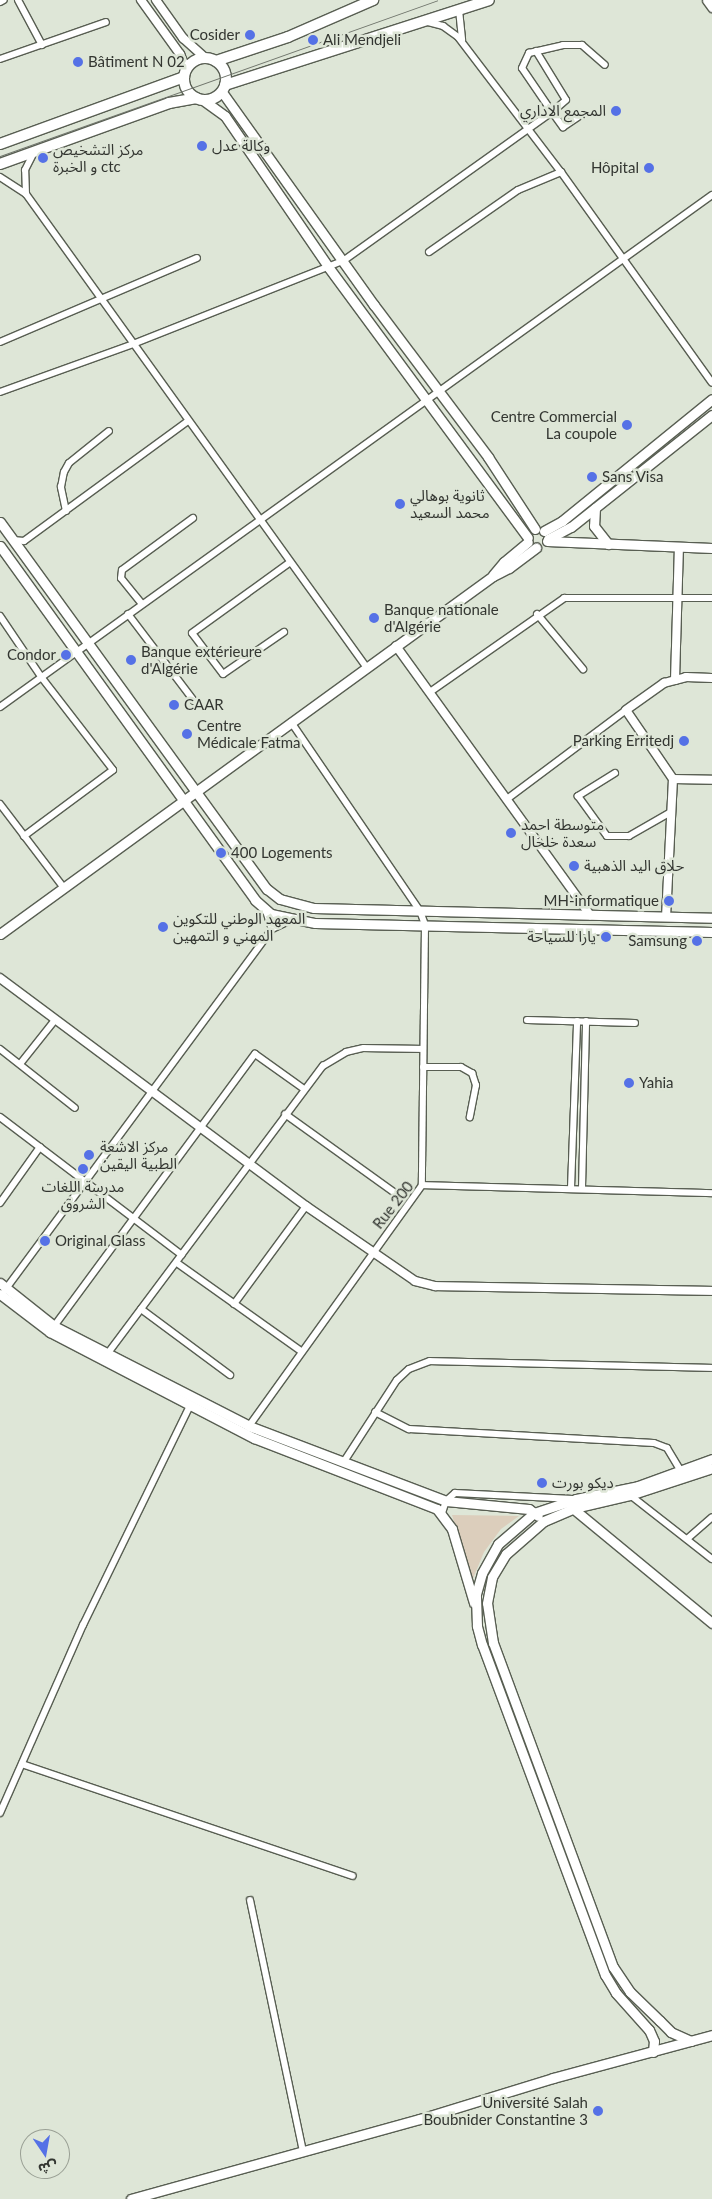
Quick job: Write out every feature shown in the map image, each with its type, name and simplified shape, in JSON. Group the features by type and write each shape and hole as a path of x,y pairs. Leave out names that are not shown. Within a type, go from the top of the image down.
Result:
{"main road":[{"path":"0,144 185,73 194,61 205,58 216,61 288,37 373,0"},
{"path":"0,164 33,154 169,103 200,99 223,89 489,0"},
{"path":"707,0 712,7"},
{"path":"216,61 225,72 223,89 343,261 441,392 535,529 546,537 608,544 712,548"},
{"path":"185,73 187,90 225,116 329,268 528,540 536,548"},
{"path":"0,934 493,576 510,568 536,548 543,547 546,537 562,522 712,399"},
{"path":"546,537 571,528 712,416"},
{"path":"595,508 594,526 608,544"},
{"path":"0,522 268,889 280,898 314,908 712,918"},
{"path":"493,576 504,562 528,540 535,529"},
{"path":"0,546 255,900 266,909 291,920 712,932"},
{"path":"2,1290 52,1329 190,1406 254,1438 426,1503 442,1513 452,1529 476,1607 482,1645 605,1975 616,1993 649,2030 654,2041 653,2052"},
{"path":"52,1329 108,1353 249,1426 446,1501 529,1509 544,1521"},
{"path":"476,1607 478,1583 492,1554 505,1536 534,1514 563,1503 575,1504 630,1496 712,1459"},
{"path":"691,2041 672,2032 660,2021 630,1992 613,1967 489,1630 486,1603 498,1565 515,1544 544,1521 575,1504 682,1473 712,1468"},
{"path":"575,1504 712,1623"},
{"path":"131,2199 553,2078 712,2035"}],"street":[{"path":"0,2 4,0"},
{"path":"18,0 42,45"},
{"path":"141,0 180,54 185,73"},
{"path":"156,0 183,38 205,58"},
{"path":"459,10 463,44"},
{"path":"425,21 451,30 463,44 561,172 712,383"},
{"path":"0,60 106,22"},
{"path":"578,116 563,127 522,68 529,53 563,45 582,45 605,65"},
{"path":"0,392 133,344 343,261 552,112 566,100 536,51"},
{"path":"26,194 25,170 33,154"},
{"path":"429,252 518,190 561,172"},
{"path":"0,177 26,194 289,563 367,668"},
{"path":"0,707 441,392 712,195"},
{"path":"0,342 197,258"},
{"path":"14,540 24,541 188,421"},
{"path":"66,511 61,487 64,472 69,463 109,431"},
{"path":"142,604 121,578 122,570 193,518"},
{"path":"23,553 24,541"},
{"path":"675,680 679,548"},
{"path":"284,632 223,674 192,633 289,563"},
{"path":"430,692 537,614 564,598 677,596 712,598"},
{"path":"128,614 194,701"},
{"path":"537,614 583,669"},
{"path":"0,616 42,678 113,770 24,836"},
{"path":"396,646 590,915"},
{"path":"506,799 626,710 675,680 712,678"},
{"path":"626,710 672,779 666,917"},
{"path":"291,722 420,911 425,925 422,1185"},
{"path":"615,773 578,796 607,836 629,836 671,812"},
{"path":"672,779 712,780"},
{"path":"0,804 64,888"},
{"path":"266,909 272,928"},
{"path":"2,1290 86,1181 272,928 291,920"},
{"path":"0,978 306,1206 405,1276 435,1286 712,1291"},
{"path":"20,1064 55,1020"},
{"path":"527,1020 635,1023"},
{"path":"572,1188 577,1021"},
{"path":"582,1188 586,1021"},
{"path":"108,1353 177,1263 249,1162 323,1066 346,1052 381,1047 423,1049"},
{"path":"0,1049 75,1108"},
{"path":"52,1329 256,1054 304,1089"},
{"path":"423,1067 462,1067 472,1073 476,1086 470,1117"},
{"path":"285,1114 395,1193"},
{"path":"0,1117 182,1255"},
{"path":"0,1203 40,1147"},
{"name":"Rue 200","path":"249,1426 372,1252 422,1185 712,1192"},
{"path":"234,1304 306,1206"},
{"path":"177,1263 301,1351"},
{"path":"142,1309 230,1374"},
{"path":"343,1462 397,1380 409,1369 430,1361 712,1368"},
{"path":"0,1813 84,1625 190,1406"},
{"path":"375,1412 409,1430 640,1441 667,1448 682,1473"},
{"path":"442,1513 446,1501 458,1493 575,1504"},
{"path":"630,1496 712,1559"},
{"path":"687,1539 712,1517"},
{"path":"22,1764 353,1876"},
{"path":"250,1900 303,2151"}],"shaded area":[{"path":"452,1515 519,1516 501,1529 484,1552 472,1581"}],"tram line":[{"path":"0,156 437,0"}],"place":[{"name":"Cosider","path":"250,35"},
{"name":"Ali Mendjeli","path":"313,40"},
{"name":"Bâtiment N 02","path":"78,62"},
{"name":"المجمع الاداري","path":"616,111"},
{"name":"وكالة عدل","path":"202,146"},
{"name":"مركز التشخيص و الخبرة ctc","path":"43,158"},
{"name":"Hôpital","path":"649,168"},
{"name":"Centre Commercial La coupole","path":"627,425"},
{"name":"Sans Visa","path":"592,477"},
{"name":"ثانوية بوهالي محمد السعيد","path":"400,504"},
{"name":"Banque nationale d'Algérie","path":"374,618"},
{"name":"Condor","path":"66,655"},
{"name":"Banque extérieure d'Algérie","path":"131,660"},
{"name":"CAAR","path":"174,705"},
{"name":"Centre Médicale Fatma","path":"187,734"},
{"name":"Parking Erritedj","path":"684,741"},
{"name":"متوسطة احمد سعدة خلخال","path":"511,833"},
{"name":"400 Logements","path":"221,853"},
{"name":"حلاق اليد الذهبية","path":"574,866"},
{"name":"MH-informatique","path":"669,901"},
{"name":"المعهد الوطني للتكوين المهني و التمهين","path":"163,927"},
{"name":"يارا للسياحة","path":"606,937"},
{"name":"Samsung","path":"697,941"},
{"name":"Yahia","path":"629,1083"},
{"name":"مركز الاشعة الطبية اليقين","path":"89,1155"},
{"name":"مدرسة اللغات الشروق","path":"83,1169"},
{"name":"Original Glass","path":"45,1241"},
{"name":"ديكو بورت","path":"542,1483"},
{"name":"Université Salah Boubnider Constantine 3","path":"598,2111"}]}
